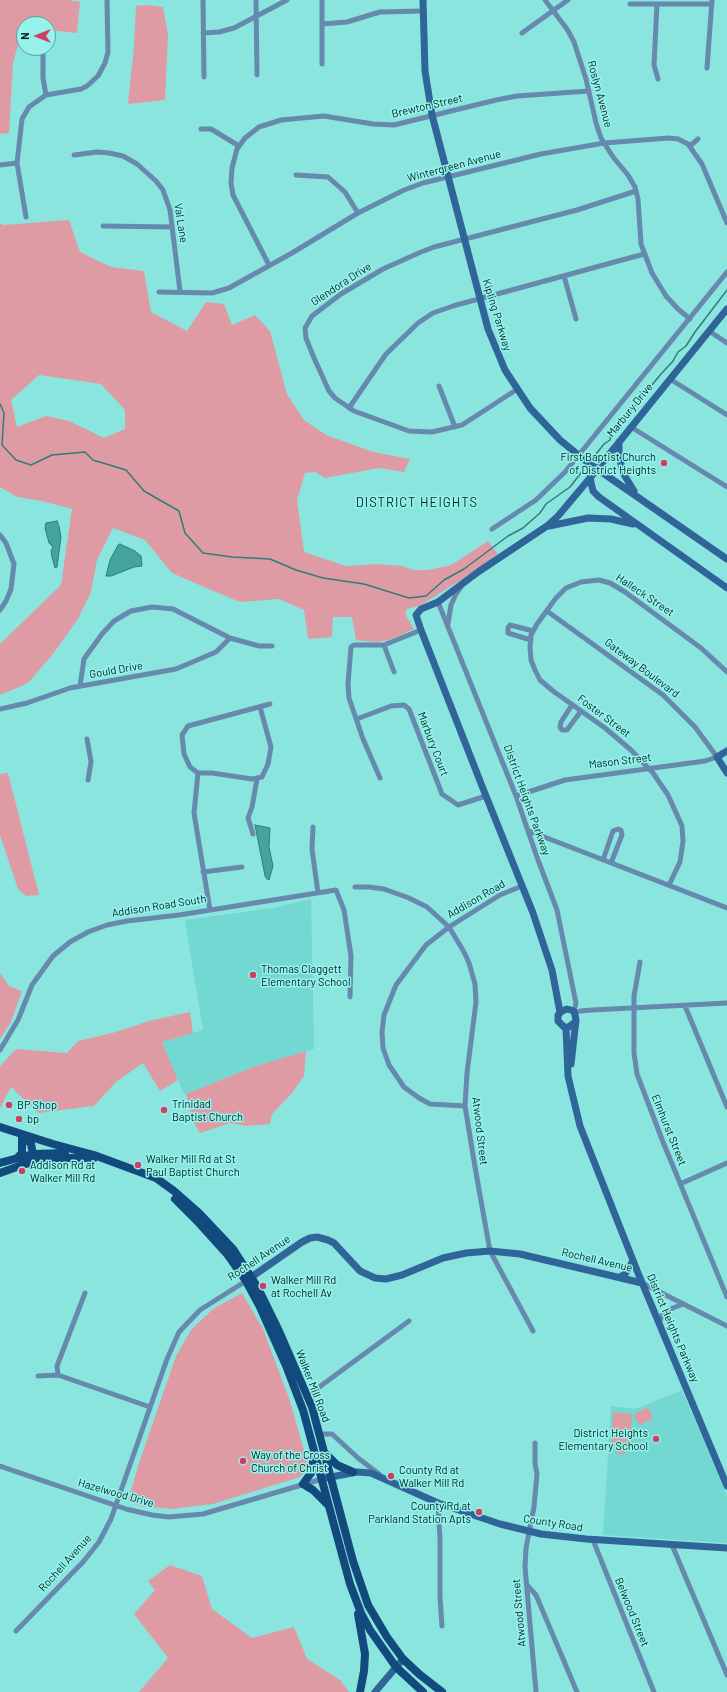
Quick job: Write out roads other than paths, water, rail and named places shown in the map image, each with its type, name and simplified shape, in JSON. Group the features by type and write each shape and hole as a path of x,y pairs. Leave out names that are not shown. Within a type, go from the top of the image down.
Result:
{"main road":[{"name":"Walker Mill Road","path":"0,1127 22,1135 96,1156 157,1179 199,1213 233,1249 279,1331 307,1396 320,1434 353,1561 366,1599 379,1625 403,1659 442,1692"},
{"path":"22,1135 31,1144 34,1158"},
{"path":"17,1158 22,1153 22,1135"},
{"path":"0,1173 52,1152 96,1156"},
{"path":"0,1163 17,1158 34,1158"},
{"name":"Walker Mill Road","path":"249,1279 289,1372 303,1410 350,1584 361,1613 370,1630 396,1666 423,1692"},
{"path":"315,1451 311,1473 303,1484 324,1500 330,1507"},
{"path":"324,1451 336,1465 353,1472"},
{"path":"350,1584 362,1632 365,1654 364,1671 360,1692"}],"street":[{"path":"26,217 17,163 22,119 29,107 46,95 81,89 93,82 102,70 108,52 107,0"},
{"path":"203,0 204,77"},
{"path":"256,0 256,75"},
{"path":"203,33 228,30 287,0"},
{"path":"322,0 322,64"},
{"name":"Kipling Parkway","path":"423,0 425,71 432,115 479,300 496,351 516,390 542,423 580,456 727,559"},
{"name":"Roslyn Avenue","path":"545,0 571,34 578,52 589,91 596,123 604,143 628,175 636,191 641,244 644,254 661,290 678,309 690,319"},
{"path":"522,33 568,0"},
{"path":"630,4 712,2 707,68"},
{"path":"657,4 654,65 658,79"},
{"path":"322,24 347,22 380,12 423,11"},
{"path":"43,56 43,78 46,95"},
{"name":"Brewton Street","path":"269,265 232,193 232,168 234,155 245,138 259,127 281,120 324,116 389,125 506,98 589,91"},
{"path":"201,129 211,129 239,146"},
{"name":"Wintergreen Avenue","path":"159,292 180,291 208,293 220,291 269,265 358,212 404,190 547,152 604,143 669,138 682,140 690,146"},
{"path":"698,139 690,146 702,164 727,223"},
{"name":"Val Lane","path":"74,155 90,152 109,153 123,156 137,164 156,181 163,190 170,210 180,291"},
{"path":"0,165 17,163"},
{"path":"296,175 328,177 345,192 358,212"},
{"name":"Glendora Drive","path":"516,390 477,416 455,428 432,432 409,431 349,408 335,398 329,391 314,358 305,334 305,328 309,319 340,294 383,269 434,246 577,210 636,191"},
{"path":"103,226 172,227"},
{"path":"349,408 386,354 400,339 423,319 440,310 644,254"},
{"name":"Marbury Drive","path":"492,529 536,500 557,481 580,456 727,272"},
{"path":"564,276 576,319"},
{"name":"Marbury Drive","path":"421,630 416,615 421,609 438,602 470,578 547,526 567,506 727,309"},
{"path":"709,332 727,342"},
{"path":"670,379 727,415"},
{"path":"438,386 455,428"},
{"path":"631,427 727,487"},
{"path":"619,442 619,455 622,473 628,484 639,497"},
{"path":"590,478 591,486 595,493 727,588"},
{"path":"547,526 578,519 598,518 621,520 641,527"},
{"path":"0,535 14,564 14,571 11,590 0,610"},
{"name":"Marbury Drive","path":"447,627 449,610 456,594 470,578"},
{"name":"Halleck Street","path":"547,611 561,593 576,584 593,580 610,583 672,625 701,648 727,672"},
{"name":"District Heights Parkway","path":"438,602 516,796 560,921 576,1003 574,1012"},
{"path":"80,686 84,659 102,634 114,621 131,610 152,607 173,609 230,638 259,646 272,646"},
{"name":"Foster Street","path":"547,611 533,631 531,640 531,660 537,675 545,685 619,738 649,768 668,795 679,818 683,832 682,856 669,885"},
{"name":"Gateway Boulevard","path":"547,611 663,696 694,727 717,757 727,773"},
{"path":"531,640 508,633 508,628 510,625 533,631"},
{"path":"380,778 348,692 351,647 354,645 384,645 421,630 546,949 552,970 560,1012 558,1021 561,1026 566,1028 572,1026 575,1022 574,1012"},
{"name":"Gould Drive","path":"0,709 27,703 70,688 176,669 216,652 230,638"},
{"path":"384,645 394,672"},
{"path":"260,707 271,747 265,773 262,777 257,779 212,773 198,773 188,765 184,754 182,733 186,727 191,724 270,704"},
{"name":"Marbury Court","path":"357,719 391,706 404,705 409,709 442,793 445,797 456,804 461,805 486,796"},
{"path":"572,705 561,722 560,727 562,730 567,730 581,711"},
{"path":"87,739 91,762 88,780"},
{"name":"Mason Street","path":"516,796 565,780 705,761 717,757 727,751"},
{"path":"198,773 194,813 210,910"},
{"path":"253,834 248,818 252,807 257,779"},
{"path":"313,827 312,849 318,892"},
{"path":"603,860 613,831 618,829 622,830 622,835 611,863"},
{"path":"529,831 727,908"},
{"path":"203,872 242,867"},
{"name":"Addison Road","path":"355,888 377,888 409,898 427,908 449,927 500,895 522,886"},
{"name":"Addison Road South","path":"0,1050 18,1020 32,985 39,974 53,956 70,942 88,932 115,923 210,910 318,892 336,890 344,910 351,956 350,997"},
{"path":"449,927 423,948 396,985 384,1015 382,1042 389,1065 399,1080 409,1091 430,1104 465,1106"},
{"name":"Atwood Street","path":"449,927 464,952 476,992 476,1009 467,1073 465,1106 490,1251 533,1331"},
{"name":"Elmhurst Street","path":"640,962 635,984 634,1008 634,1053 640,1087 727,1297"},
{"path":"560,1012 567,1009 574,1012 727,1003"},
{"path":"685,1006 727,1107"},
{"name":"District Heights Parkway","path":"570,1088 575,1022"},
{"name":"District Heights Parkway","path":"566,1028 570,1088 585,1141 642,1283 727,1486"},
{"path":"680,1184 727,1163"},
{"name":"Rochell Avenue","path":"16,1631 92,1552 105,1531 116,1505 171,1349 185,1325 210,1302 249,1279 302,1242 313,1238 323,1238 334,1243 360,1271 369,1276 381,1278 402,1275 443,1258 466,1253 490,1251 525,1255 642,1283 727,1326"},
{"path":"620,1277 626,1274 633,1261"},
{"path":"58,1375 57,1366 85,1293"},
{"path":"659,1324 662,1315 668,1310 683,1304"},
{"path":"307,1396 409,1321"},
{"path":"38,1376 58,1375 150,1407"},
{"name":"County Road","path":"320,1434 332,1434 358,1458 385,1479"},
{"name":"Atwood Street","path":"536,1443 534,1457 537,1474 534,1507 529,1532 525,1567 536,1692"},
{"name":"Hazelwood Drive","path":"0,1466 116,1505 152,1515 173,1517 195,1515 322,1479"},
{"name":"County Road","path":"322,1479 353,1472 371,1473 438,1503 529,1532 592,1540 727,1548"},
{"path":"438,1503 442,1626"},
{"name":"Belwood Street","path":"592,1540 654,1692"},
{"path":"672,1545 727,1675"},
{"path":"527,1585 536,1595 577,1692"},
{"path":"375,1692 403,1659"}],"water":[{"path":"57,521 61,537 57,567 55,568 51,551 53,547 49,543 45,528 46,523"},
{"path":"120,544 135,551 141,556 142,566 134,567 111,576 106,576 110,560"},
{"path":"255,825 270,828 269,847 273,866 269,880 265,876"}],"waterway":[{"path":"593,458 604,444 610,440 611,432 617,427 673,361 678,352 686,346 727,290"},
{"path":"0,404 4,413 2,445 16,460 31,465 52,455 85,452 93,460 126,470 144,491 179,511 185,533 203,553 232,557 270,559 296,570 323,578 364,584 409,598 426,596 444,580 464,569 508,536 523,528 540,513 546,504 570,487 584,469"}],"place":[{"name":"First Baptist Church of District Heights","path":"664,463"},
{"name":"Thomas Claggett Elementary School","path":"253,975"},
{"name":"BP Shop","path":"9,1105"},
{"name":"Trinidad Baptist Church","path":"164,1110"},
{"name":"bp","path":"19,1119"},
{"name":"Walker Mill Rd at St Paul Baptist Church","path":"138,1165"},
{"name":"Addison Rd at Walker Mill Rd","path":"22,1171"},
{"name":"Walker Mill Rd at Rochell Av","path":"263,1286"},
{"name":"District Heights Elementary School","path":"656,1439"},
{"name":"Way of the Cross Church of Christ","path":"243,1461"},
{"name":"County Rd at Walker Mill Rd","path":"391,1476"},
{"name":"County Rd at Parkland Station Apts","path":"479,1512"}],"district":[{"name":"DISTRICT HEIGHTS","path":"417,503"}]}
